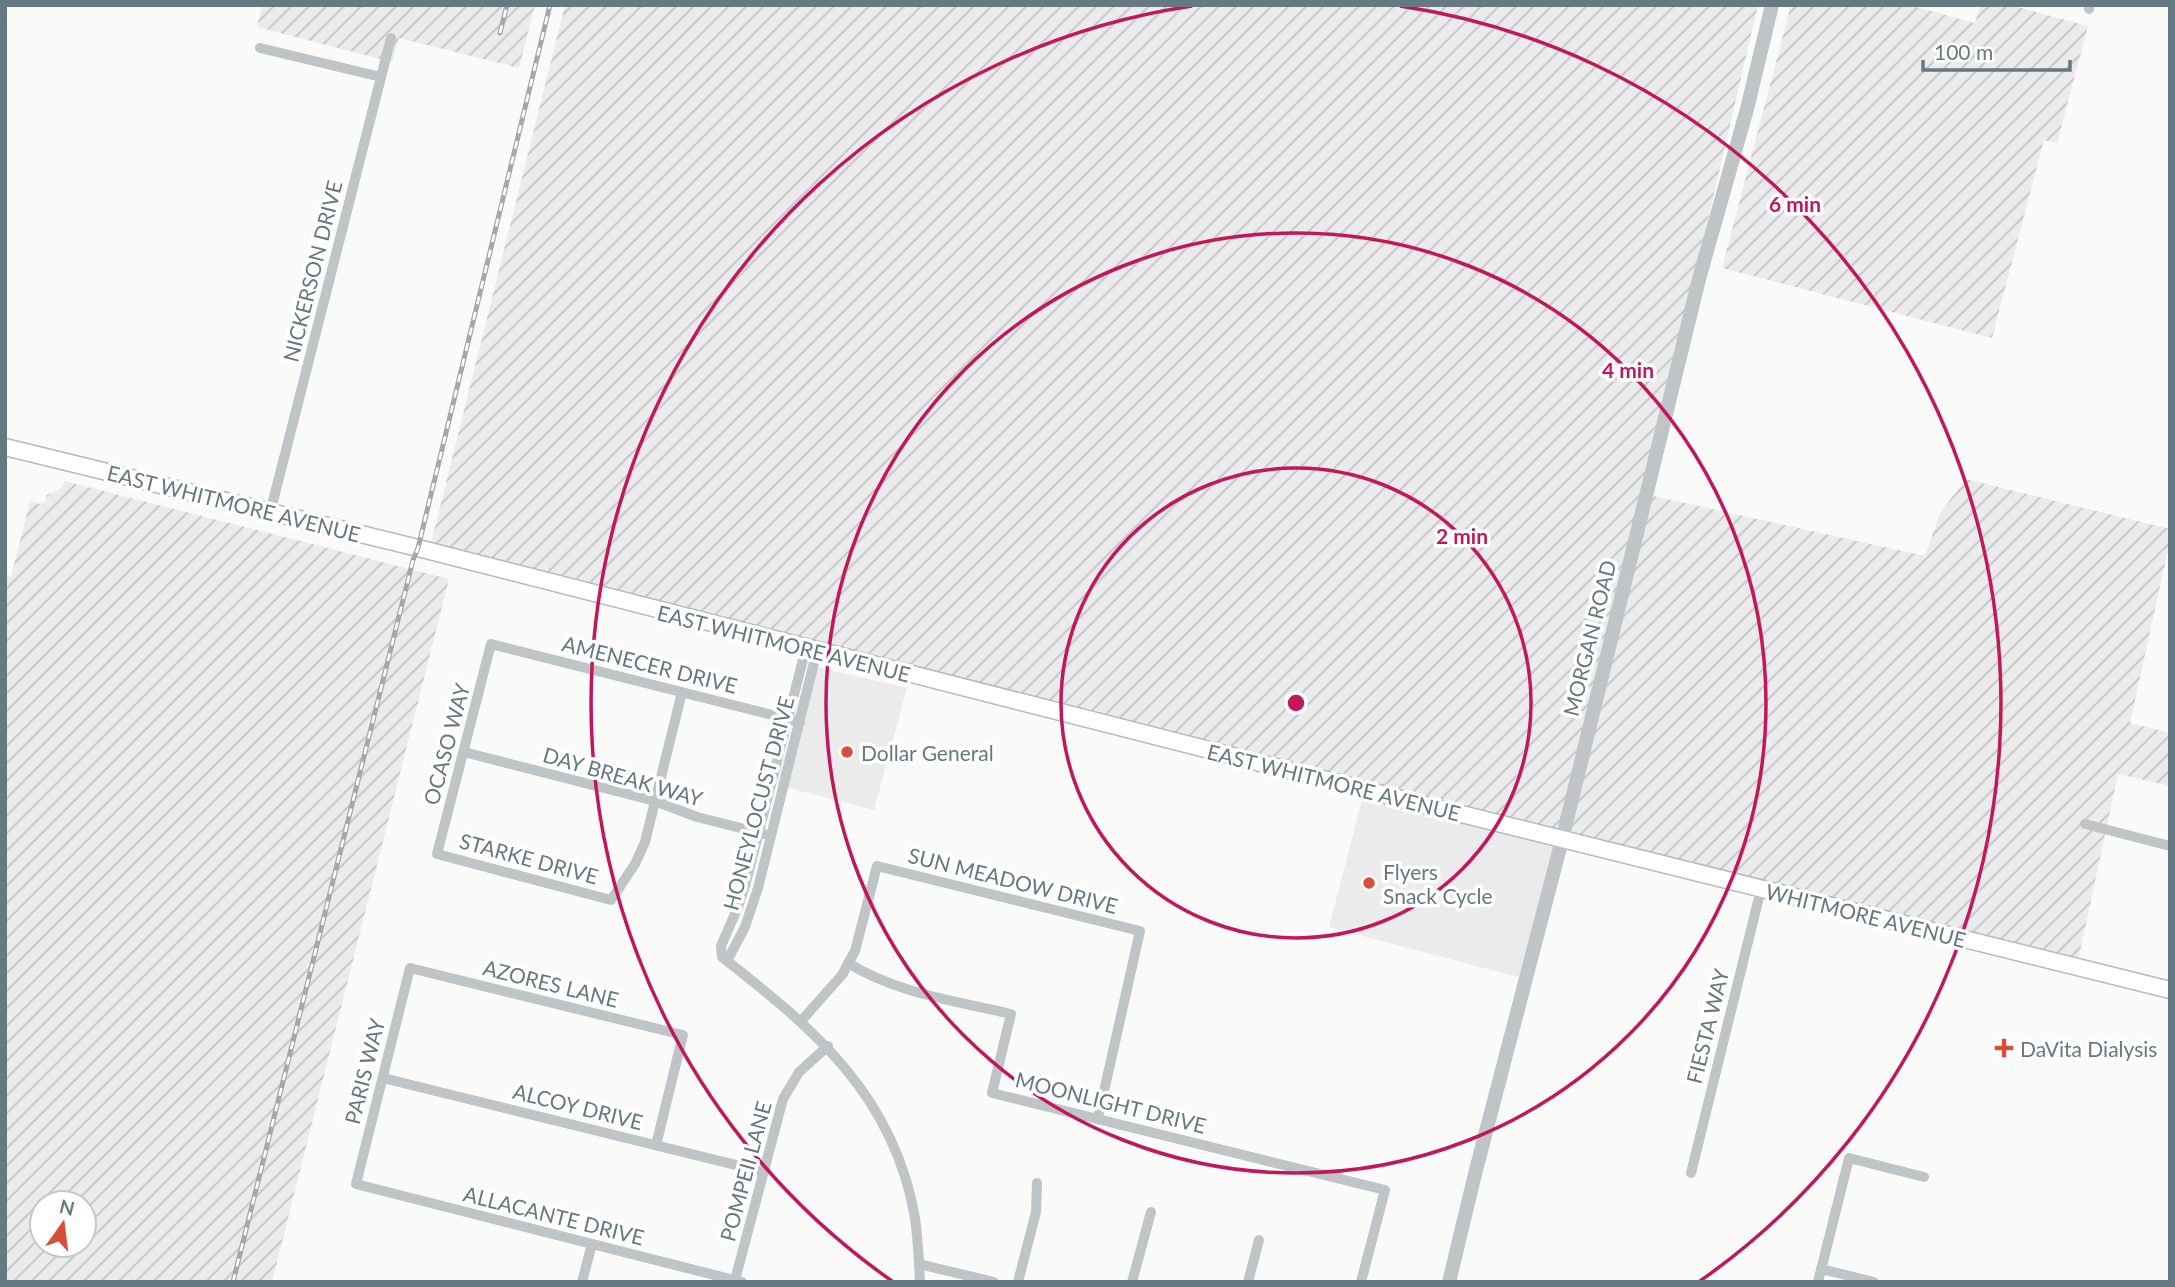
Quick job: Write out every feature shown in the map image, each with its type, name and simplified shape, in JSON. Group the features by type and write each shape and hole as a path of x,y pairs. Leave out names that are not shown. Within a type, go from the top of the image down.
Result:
{"main road":[{"name":"EAST WHITMORE AVENUE","path":"5,447 418,548 1562,840"},
{"name":"WHITMORE AVENUE","path":"1562,840 2170,990"}],"street":[{"name":"MORGAN ROAD","path":"1449,1282 1562,840 1699,279 1747,109 1772,5"},
{"name":"NICKERSON DRIVE","path":"270,513 391,38"},
{"path":"260,48 381,77"},
{"name":"AMENECER DRIVE","path":"491,644 800,722"},
{"name":"OCASO WAY","path":"437,854 491,644"},
{"name":"HONEYLOCUST DRIVE","path":"725,959 721,946 738,907 788,720 812,650"},
{"name":"HONEYLOCUST DRIVE","path":"725,959 745,928 758,888 800,722 812,650"},
{"path":"655,801 682,692"},
{"name":"DAY BREAK WAY","path":"464,752 655,801 697,817 771,836"},
{"name":"STARKE DRIVE","path":"437,854 611,900 635,864 645,842 655,801"},
{"path":"2085,824 2170,846"},
{"name":"SUN MEADOW DRIVE","path":"848,963 859,940 877,866 1140,931 1098,1118"},
{"name":"FIESTA WAY","path":"1690,1173 1761,889"},
{"path":"725,959 802,1021 828,1046 863,1091 892,1144 911,1201 920,1282"},
{"path":"802,1021 832,987 848,963"},
{"name":"MOONLIGHT DRIVE","path":"848,963 871,977 893,985 1011,1014 992,1093 1385,1190 1361,1282"},
{"name":"AZORES LANE","path":"410,968 683,1035 656,1145"},
{"name":"PARIS WAY","path":"356,1184 410,968"},
{"name":"POMPEII LANE","path":"739,1281 779,1112 799,1072 828,1046"},
{"name":"ALCOY DRIVE","path":"383,1078 764,1172"},
{"path":"1818,1282 1849,1158 1924,1177"},
{"path":"1018,1282 1036,1212 1037,1183"},
{"name":"ALLACANTE DRIVE","path":"356,1184 739,1281"},
{"path":"1132,1282 1151,1212"},
{"path":"1248,1282 1259,1240"},
{"path":"582,1282 592,1244"},
{"path":"919,1264 994,1282"},
{"path":"1821,1269 1874,1282"}],"shaded area":[{"path":"262,5 535,5 519,68 399,38 392,62 257,27"},
{"path":"565,5 1758,5 1644,494 1925,556 1940,513 1966,479 2170,529 2170,541 2130,723 2170,733 2170,786 2118,774 2076,970 985,694 431,543"},
{"path":"1791,5 1909,5 1975,23 1980,5 2010,5 2088,26 2057,143 2044,140 1992,338 1722,268"},
{"path":"64,481 449,579 272,1282 5,1282 5,575 11,576 30,501 40,504 45,502 47,495 62,488"},
{"path":"808,665 907,688 874,810 777,785"},
{"path":"1363,796 1554,845 1525,979 1329,927"}],"railway":[{"path":"500,33 507,5"},
{"path":"233,1282 418,548 550,5"}],"place":[{"name":"Dollar General","path":"847,752"},
{"name":"Flyers Snack Cycle","path":"1369,883"},
{"name":"DaVita Dialysis","path":"2004,1048"}]}
